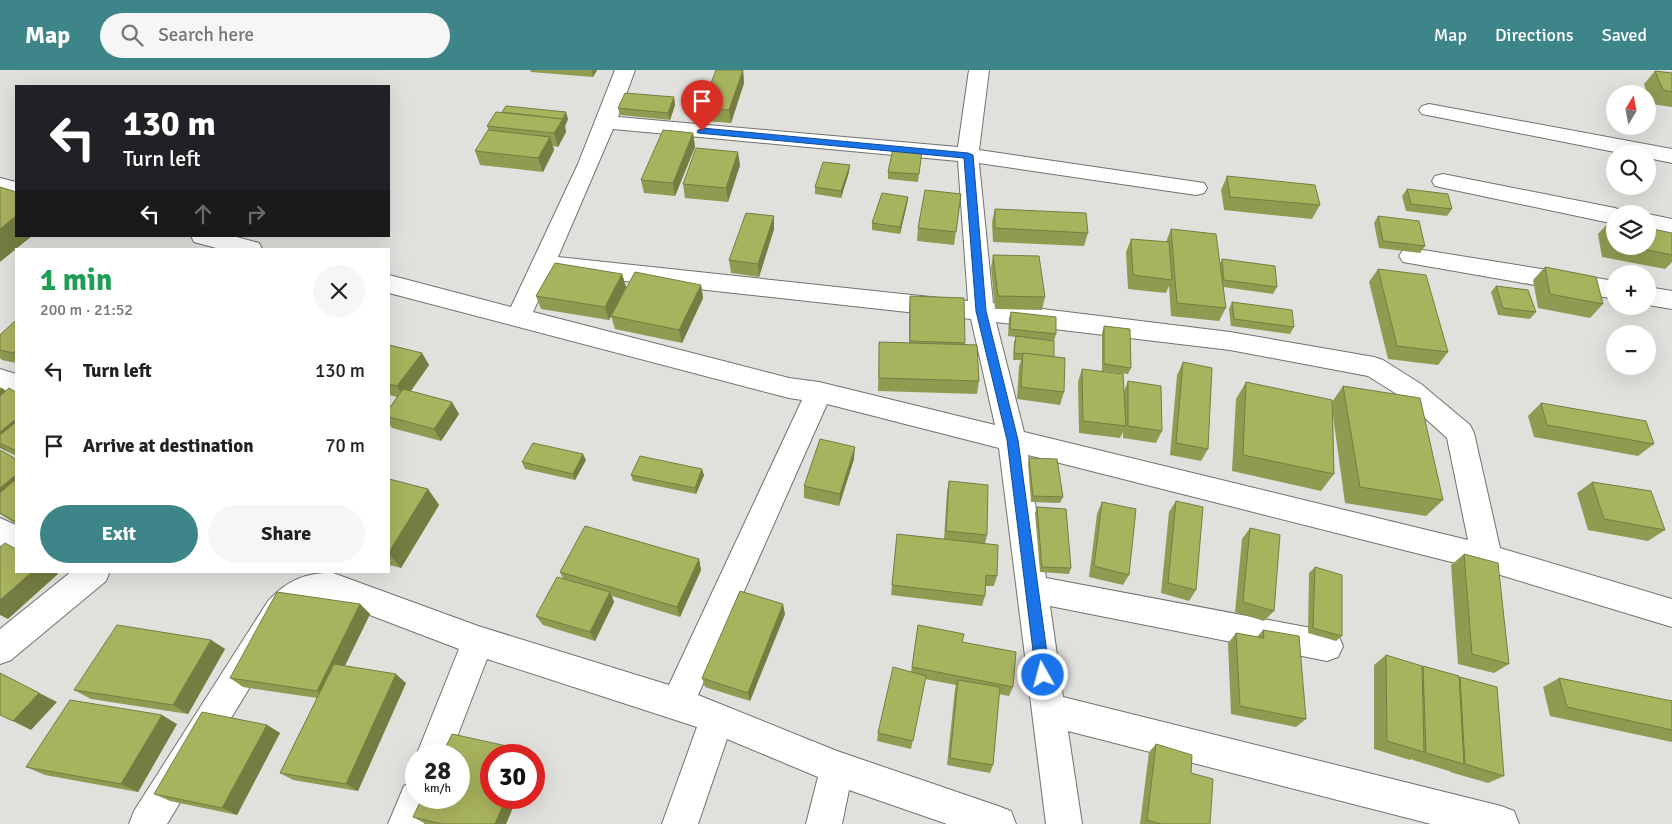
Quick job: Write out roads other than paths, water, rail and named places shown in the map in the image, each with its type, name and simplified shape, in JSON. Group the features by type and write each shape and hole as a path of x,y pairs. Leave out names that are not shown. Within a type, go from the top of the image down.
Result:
{"street":[{"path":"518,317 544,264 606,122 625,70"},
{"path":"979,70 968,155 981,311 1012,440 1064,824"},
{"path":"1429,110 1672,156"},
{"path":"606,122 968,155 1196,188"},
{"path":"1443,181 1606,214"},
{"path":"0,185 15,189"},
{"path":"1656,224 1672,227"},
{"path":"206,237 247,248"},
{"path":"1411,256 1606,288"},
{"path":"544,264 981,311 1230,341 1374,367 1412,391 1460,433 1487,558"},
{"path":"390,284 790,388 819,392 1487,558 1672,613"},
{"path":"1656,297 1672,300"},
{"path":"0,379 15,385"},
{"path":"677,704 819,392"},
{"path":"0,531 15,539"},
{"path":"0,649 84,574"},
{"path":"147,824 280,611 290,598 301,590 314,585 333,587 478,641 677,704 717,718 837,768 998,824"},
{"path":"1032,589 1327,646"},
{"path":"437,744 478,641"},
{"path":"1048,710 1501,824"},
{"path":"680,824 717,718"},
{"path":"824,824 837,768"},
{"path":"406,824 412,809"}]}
